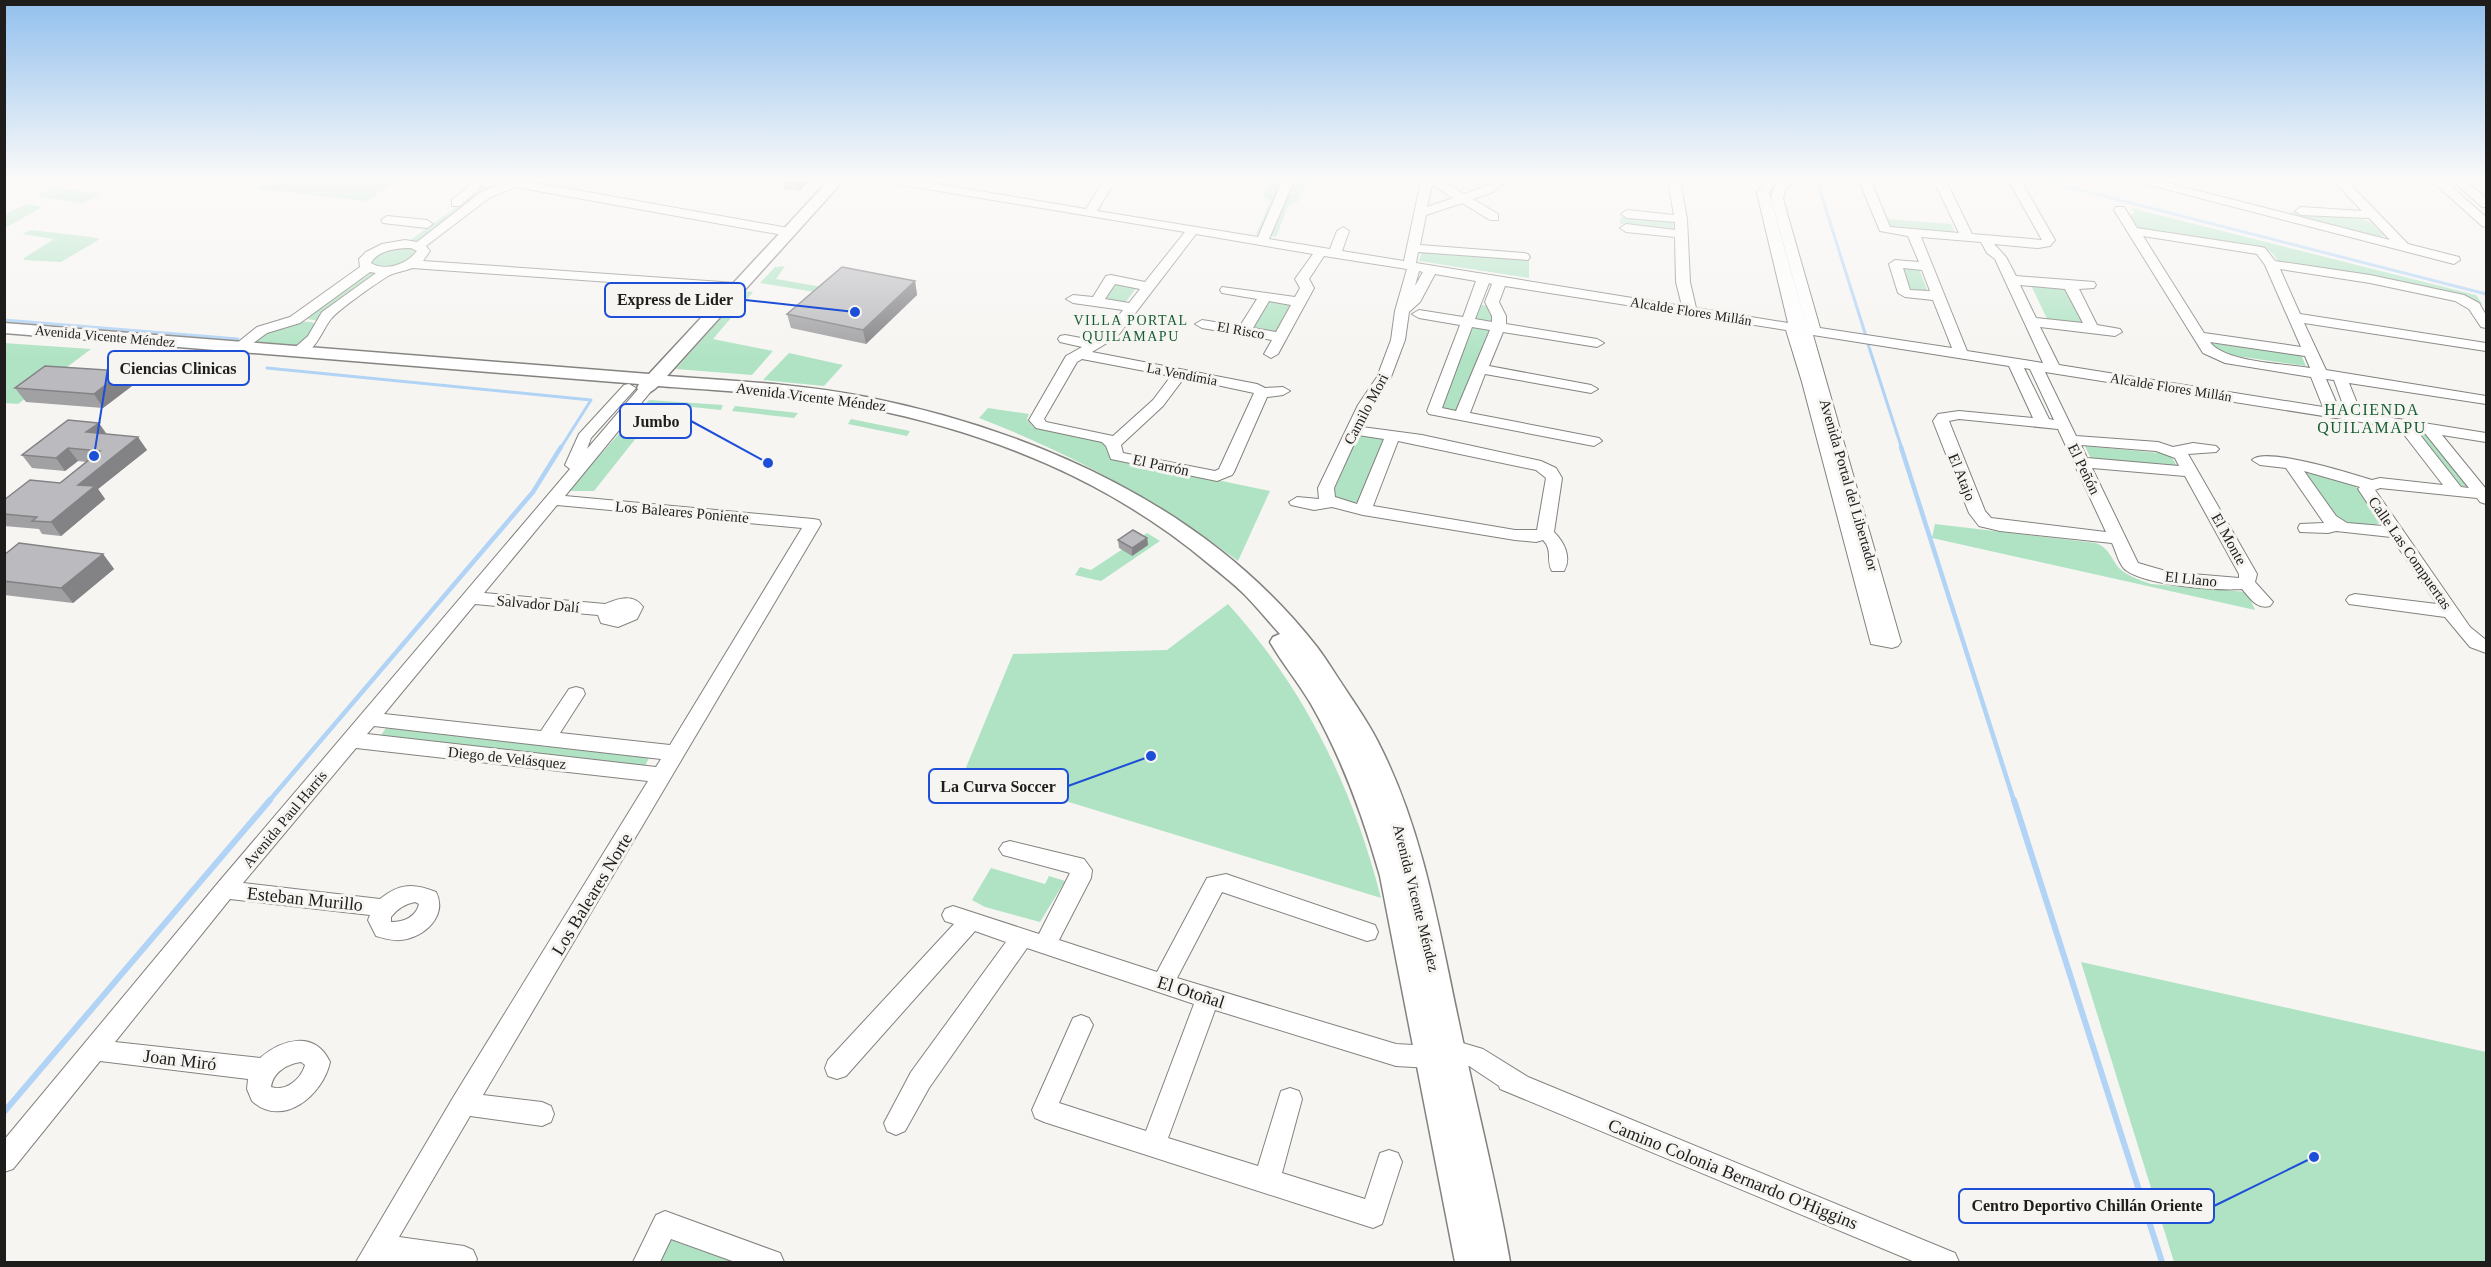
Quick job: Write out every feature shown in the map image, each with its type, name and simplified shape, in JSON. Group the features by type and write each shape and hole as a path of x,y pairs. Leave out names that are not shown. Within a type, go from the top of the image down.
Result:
{"main road":[{"name":"Avenida Paul Harris","path":"641,384 780,240"},
{"name":"Avenida Vicente Méndez","path":"4,328 494,367 816,405 880,417 952,435 1031,463 1089,489 1138,516 1188,550 1237,593 1278,638 1316,689 1347,746 1373,807 1386,850 1444,1058 1493,1263"},
{"name":"Avenida Vicente Méndez","path":"641,384 839,397 899,408 956,423 1029,447 1086,473 1134,499 1199,543 1238,577 1292,631 1335,689 1369,748 1403,834 1417,889 1444,1058 1472,1263"}],"street":[{"path":"368,267 365,259 370,255 405,240"},
{"path":"298,351 318,332 319,324 327,315 389,270 416,256 434,240"},
{"path":"1080,354 1112,334 1185,240"},
{"name":"Alcalde Flores Millán","path":"1251,240 2487,437"},
{"path":"1271,354 1307,288 1302,279 1336,240"},
{"name":"Camilo Mori","path":"1332,502 1327,499 1326,488 1365,405 1384,377 1393,356 1412,266 1415,240"},
{"path":"1682,240 1683,282 1690,311"},
{"name":"Avenida Portal del Libertador","path":"1776,240 1802,328 1884,640"},
{"name":"Avenida Portal del Libertador","path":"1785,240 1802,328"},
{"path":"1916,240 1961,353"},
{"path":"1986,240 1991,250 2000,257 2053,368"},
{"path":"1988,240 2038,244 2049,240"},
{"path":"2139,240 2208,350 2225,359 2487,400"},
{"path":"2196,240 2251,248 2266,254 2311,353 2333,412"},
{"path":"2380,240 2454,260"},
{"path":"2398,240 2403,246"},
{"path":"400,244 416,256 735,288"},
{"path":"1413,248 1524,257"},
{"path":"1878,262 1926,266"},
{"path":"1895,264 1905,293"},
{"path":"2271,264 2370,279 2459,298 2474,306 2487,324"},
{"path":"295,320 368,267 389,270"},
{"path":"1402,310 1413,302 1431,269"},
{"path":"1485,278 1434,411 1594,441"},
{"path":"1097,301 1111,279 1149,286"},
{"path":"2011,280 2089,285"},
{"path":"1461,416 1498,327 1499,316 1492,302 1500,281"},
{"path":"1663,307 1683,282"},
{"path":"2070,285 2092,328"},
{"path":"1227,290 1299,302"},
{"path":"1890,294 1938,296"},
{"path":"1244,331 1265,297"},
{"path":"1073,299 1132,308"},
{"path":"1419,314 1597,344"},
{"path":"2294,317 2487,347"},
{"path":"239,347 262,330 295,320 314,320 319,324"},
{"path":"2031,322 2115,332"},
{"name":"El Risco","path":"1202,324 1280,337"},
{"path":"2199,336 2311,353"},
{"path":"1065,339 1095,345"},
{"name":"La Vendimia","path":"1080,354 1257,388 1261,393 1283,391"},
{"name":"El Parrón","path":"1080,354 1067,364 1036,420 1041,425 1107,440 1113,444 1116,456 1217,476 1226,472 1261,393"},
{"path":"2014,362 2043,423"},
{"name":"El Peñón","path":"2035,365 2128,561 2136,570"},
{"path":"1480,369 1591,389"},
{"path":"1113,444 1158,404 1180,374"},
{"path":"2340,377 2354,415"},
{"name":"Avenida Paul Harris","path":"4,1160 225,890 551,500 641,384"},
{"name":"El Atajo","path":"2066,432 2043,423 1959,415 1943,417 1942,427 1977,513 1985,522 2000,526 2117,538"},
{"path":"2404,424 2456,491"},
{"path":"2429,428 2484,497"},
{"path":"1354,430 1393,435 1541,466 1550,471 1554,478 1545,533"},
{"path":"2066,432 2175,451 2193,448 2211,449"},
{"path":"1364,510 1393,435"},
{"name":"El Monte","path":"2175,451 2185,459 2248,574 2246,583 2265,602"},
{"path":"1550,471 1555,467 1559,456"},
{"path":"2260,460 2318,468 2371,485"},
{"path":"2081,462 2192,472"},
{"path":"2291,464 2330,520 2337,525 2343,528 2397,532"},
{"name":"Calle Las Compuertas","path":"2484,497 2456,491 2380,483 2366,489 2464,631 2476,642 2487,647"},
{"name":"Los Baleares Poniente","path":"551,500 813,524"},
{"path":"1297,502 1314,505 1332,502 1364,510 1515,535 1536,537 1545,533"},
{"name":"Los Baleares Norte","path":"373,1255 813,524"},
{"path":"2306,528 2328,528 2337,525"},
{"path":"1545,533 1557,544 1558,567"},
{"name":"El Llano","path":"2136,570 2150,575 2229,584 2246,583"},
{"name":"Salvador Dalí","path":"469,598 607,610"},
{"path":"2355,600 2451,612"},
{"path":"546,738 576,694"},
{"name":"Diego de Velásquez","path":"369,719 677,753"},
{"name":"Diego de Velásquez","path":"352,740 663,776"},
{"path":"1010,849 1076,865 1081,870 1080,878 1045,944"},
{"path":"1163,983 1215,884 1226,883 1367,932"},
{"name":"Esteban Murillo","path":"225,890 384,908"},
{"name":"El Otoñal","path":"837,1068 962,918 1208,998 1396,1055 1444,1058"},
{"path":"896,1123 920,1080 1022,937"},
{"path":"1153,1145 1208,998"},
{"path":"1081,1025 1044,1110 1373,1215 1389,1162"},
{"name":"Joan Miró","path":"95,1050 265,1070"},
{"name":"Camino Colonia Bernardo O'Higgins","path":"1444,1058 1519,1085 1947,1263"},
{"path":"1267,1181 1290,1099"},
{"path":"464,1104 542,1114"},
{"path":"646,1263 665,1224 771,1263"},
{"path":"373,1255 464,1259"}],"green space":[{"path":"52,240 98,240 61,262 24,260"},
{"path":"410,240 426,240 419,245 405,244"},
{"path":"2219,240 2258,240 2476,295 2483,305 2462,296 2283,263 2268,250 2255,245"},
{"path":"389,247 418,247 420,256 393,268 367,265 371,255"},
{"path":"1422,250 1529,260 1529,278 1419,261"},
{"path":"785,266 776,279 828,288 821,293 760,283 775,267"},
{"path":"1901,268 1919,269 1928,292 1909,290"},
{"path":"366,270 383,272 319,321 301,318"},
{"path":"1113,281 1138,286 1124,304 1102,299"},
{"path":"2030,283 2067,286 2088,326 2049,323"},
{"path":"745,291 753,292 713,339 773,351 752,375 676,369"},
{"path":"1267,300 1292,304 1276,332 1249,328"},
{"path":"1479,304 1488,306 1495,318 1456,411 1442,407"},
{"path":"296,321 312,322 316,325 316,331 297,350 244,346 253,337"},
{"path":"4,343 91,349 18,404 5,403"},
{"path":"2211,343 2301,355 2306,366 2222,354 2216,351"},
{"path":"789,353 843,365 824,386 763,380"},
{"path":"649,400 723,405 721,410 663,404 594,491 568,491"},
{"path":"735,406 798,413 794,418 732,411"},
{"path":"988,408 1029,414 1027,419 1033,427 1101,442 1108,447 1111,458 1270,491 1238,561 1177,518 1114,480 1048,447 979,418"},
{"path":"851,419 910,431 907,436 848,424"},
{"path":"2416,430 2422,431 2468,487 2460,486"},
{"path":"1360,436 1384,438 1360,502 1349,504 1337,500 1333,493 1355,442"},
{"path":"2085,446 2170,454 2178,468 2165,464 2091,459"},
{"path":"2303,471 2353,483 2381,522 2375,525 2344,524 2335,518"},
{"path":"1935,524 2096,543 2107,551 2119,568 2134,578 2151,584 2247,592 2255,610 1932,538"},
{"path":"1147,533 1160,541 1101,581 1075,575 1080,567 1091,570"},
{"path":"1228,604 1280,670 1303,705 1323,742 1356,818 1381,898 965,770 1013,654 1167,650"},
{"path":"386,728 649,758 645,766 381,735"},
{"path":"991,868 1045,884 1049,876 1065,881 1040,922 985,907 972,900"},
{"path":"2081,962 2486,1052 2486,1262 2174,1262"},
{"path":"668,1239 733,1262 657,1262"}],"building":[{"path":"842,267 915,281 863,330 787,314"},
{"path":"45,366 123,371 94,394 15,388"},
{"path":"68,420 99,423 86,432 138,437 78,485 95,486 51,522 32,521 37,517 4,514 4,500 30,480 60,483 100,451 68,448 56,458 22,455"},
{"path":"1133,530 1147,538 1132,548 1118,540"},
{"path":"19,543 103,554 61,588 4,581 4,555"}],"waterway":[{"path":"1836,240 1865,333"},
{"path":"2276,240 2486,294"},
{"path":"4,320 238,339"},
{"path":"1868,344 1902,449"},
{"path":"267,368 591,400 560,449"},
{"path":"269,801 533,492 561,447"},
{"path":"1901,447 2014,801"},
{"path":"4,1112 270,800"},
{"path":"2014,800 2162,1262"}],"place":[{"name":"Express de Lider","path":"855,312"},
{"name":"Ciencias Clinicas","path":"94,456"},
{"name":"Jumbo","path":"768,463"},
{"name":"La Curva Soccer","path":"1151,756"},
{"name":"Centro Deportivo Chillán Oriente","path":"2314,1157"}],"district":[{"name":"VILLA PORTAL QUILAMAPU","path":"1131,328"},
{"name":"HACIENDA QUILAMAPU","path":"2372,418"}]}
